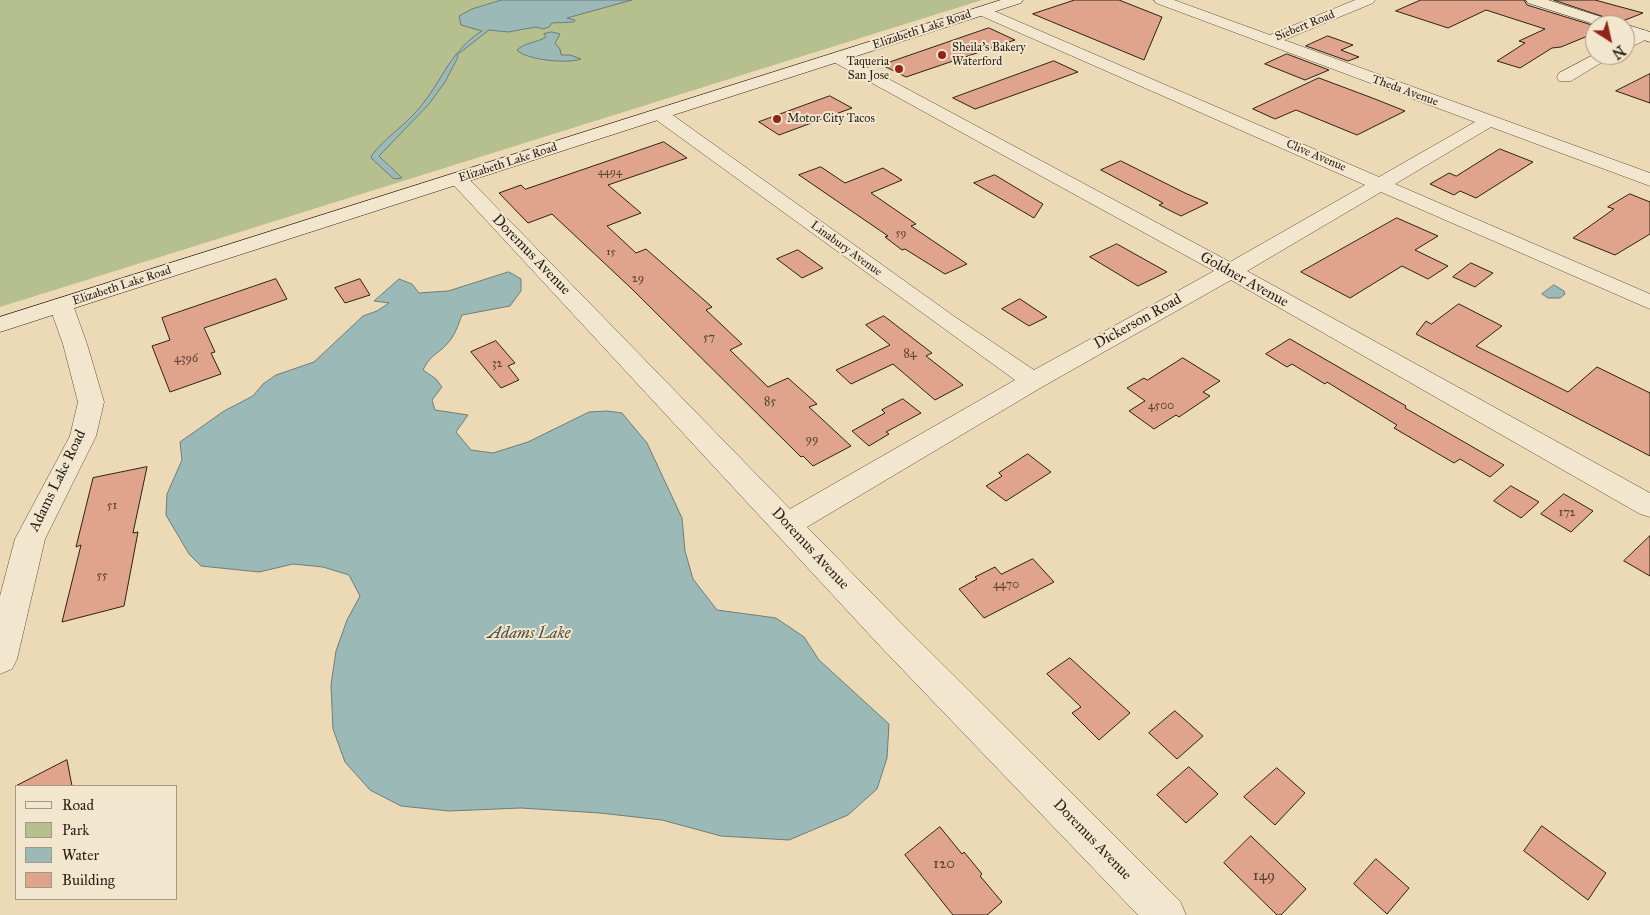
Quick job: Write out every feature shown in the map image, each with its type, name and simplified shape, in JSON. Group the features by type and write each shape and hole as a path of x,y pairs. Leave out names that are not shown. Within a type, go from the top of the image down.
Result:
{"street":[{"name":"Elizabeth Lake Road","path":"0,325 1016,0"},
{"name":"Theda Avenue","path":"1161,0 1650,180"},
{"name":"Siebert Road","path":"1270,40 1368,0"},
{"path":"1534,0 1585,16"},
{"name":"Clive Avenue","path":"982,11 1650,302"},
{"path":"1635,32 1647,36"},
{"path":"1635,41 1647,36"},
{"name":"Goldner Avenue","path":"836,57 1230,271 1650,506"},
{"path":"1565,77 1587,65"},
{"name":"Linabury Avenue","path":"661,115 947,322 1033,381"},
{"name":"Dickerson Road","path":"788,524 867,480 1033,381 1230,271 1489,122"},
{"name":"Doremus Avenue","path":"458,179 788,524 891,635 1166,915"},
{"name":"Adams Lake Road","path":"0,659 30,538 83,436 90,402 75,344 61,305"}],"green space":[{"path":"0,0 982,0 0,307"}],"water":[{"path":"502,0 632,0 567,18 575,20 574,22 552,23 549,27 543,29 536,27 508,32 489,30 457,55 458,57 445,82 429,104 379,156 402,178 394,179 371,158 372,155 423,104 452,59 470,40 482,31 461,25 459,16 472,9"},
{"path":"552,32 560,34 555,43 560,49 561,55 570,55 581,59 567,61 538,59 517,50 524,45 546,37 544,34"},
{"name":"Adams Lake","path":"509,272 521,279 521,291 510,306 462,315 450,341 431,358 423,370 436,379 442,387 432,400 435,410 468,415 456,432 471,450 493,453 528,442 589,412 607,411 622,413 647,443 682,518 685,551 693,579 717,610 776,618 804,637 819,660 889,724 887,758 877,789 848,815 789,840 721,836 662,820 600,813 521,808 449,811 401,806 370,790 345,762 333,729 331,685 336,651 347,620 360,596 349,575 323,567 293,564 259,572 201,566 189,554 166,515 167,494 182,460 180,442 224,411 253,396 263,384 276,375 314,362 363,316 377,311 389,303 374,301 399,279 412,284 419,293 448,291"},
{"path":"1554,285 1564,291 1565,294 1560,298 1548,298 1542,294"}],"building":[{"path":"1075,0 1119,0 1162,17 1144,60 1033,14"},
{"path":"1421,0 1524,0 1527,5 1585,23 1585,37 1561,47 1552,48 1520,68 1497,61 1525,43 1519,41 1545,29 1486,10 1448,28 1396,11"},
{"path":"1554,0 1595,0 1643,13 1635,16 1599,15"},
{"path":"989,28 1015,40 906,77 882,65"},
{"path":"1328,36 1353,45 1341,50 1359,57 1348,61 1306,46"},
{"path":"1287,54 1329,70 1305,80 1265,64"},
{"path":"1054,61 1078,72 975,109 953,98"},
{"path":"1650,74 1650,103 1616,91"},
{"path":"1319,78 1405,111 1357,135 1296,110 1275,119 1253,109"},
{"path":"830,96 852,108 779,135 759,122"},
{"path":"664,142 687,158 608,185 641,213 607,226 636,253 646,249 712,307 706,310 742,344 730,350 768,387 788,378 817,404 809,407 851,446 813,466 803,456 801,457 632,289 552,214 528,223 499,193 521,185 525,189"},
{"path":"1500,149 1533,162 1476,198 1460,191 1454,195 1430,184 1449,173 1456,176"},
{"path":"1121,161 1208,203 1181,216 1159,205 1163,203 1101,170"},
{"path":"821,167 845,183 883,168 902,180 871,193 916,224 911,226 967,264 945,274 905,249 902,250 885,237 888,236 799,175"},
{"path":"995,175 1043,204 1034,218 974,183"},
{"path":"1630,194 1650,202 1650,234 1615,255 1573,238 1614,209 1608,207"},
{"path":"1397,218 1438,236 1415,250 1448,266 1428,279 1402,266 1350,298 1301,272"},
{"path":"1117,244 1167,272 1138,286 1090,257"},
{"path":"798,250 823,268 802,278 777,259"},
{"path":"1471,263 1493,273 1475,287 1453,277"},
{"path":"276,279 287,299 204,328 215,352 211,353 221,374 170,392 152,346 170,340 162,318"},
{"path":"360,279 370,295 345,303 335,288"},
{"path":"1020,299 1047,317 1029,326 1002,309"},
{"path":"1459,304 1502,326 1476,346 1568,392 1597,367 1650,393 1650,456 1416,334 1426,321 1431,324"},
{"path":"884,316 932,353 926,356 963,385 935,400 893,364 851,384 836,370 890,345 866,325"},
{"path":"1290,339 1504,465 1490,477 1460,459 1454,463 1394,428 1397,425 1327,382 1325,384 1292,364 1287,367 1266,354"},
{"path":"496,341 515,363 508,366 519,380 501,388 471,352"},
{"path":"1183,358 1220,381 1203,392 1210,396 1179,417 1176,415 1154,429 1129,411 1145,401 1127,388 1144,378 1147,380"},
{"path":"903,399 921,413 886,432 889,434 869,446 852,431 885,413 882,410"},
{"path":"1028,454 1051,472 1006,501 986,486 1002,476 999,473"},
{"path":"147,467 133,533 138,532 124,606 62,622 81,545 76,547 93,478"},
{"path":"1511,486 1539,502 1521,518 1494,501"},
{"path":"1564,494 1593,511 1571,532 1541,514"},
{"path":"1650,536 1650,576 1624,561"},
{"path":"1033,559 1054,582 984,618 959,589 977,579 975,577 995,567 1001,574"},
{"path":"1070,658 1130,713 1099,740 1072,713 1081,707 1047,674"},
{"path":"1175,711 1203,736 1177,759 1149,733"},
{"path":"67,760 72,785 18,785"},
{"path":"1189,767 1218,794 1186,823 1157,795"},
{"path":"1277,768 1305,793 1275,825 1244,797"},
{"path":"1542,826 1606,873 1588,900 1524,851"},
{"path":"940,827 962,854 964,852 982,874 980,876 1002,902 987,915 953,915 905,855"},
{"path":"1251,836 1306,889 1281,915 1277,915 1224,863"},
{"path":"1376,859 1409,888 1387,914 1354,884"}],"place":[{"name":"Sheila's Bakery Waterford","path":"942,55"},
{"name":"Taqueria San Jose","path":"899,69"},
{"name":"Motor City Tacos","path":"777,119"}]}
